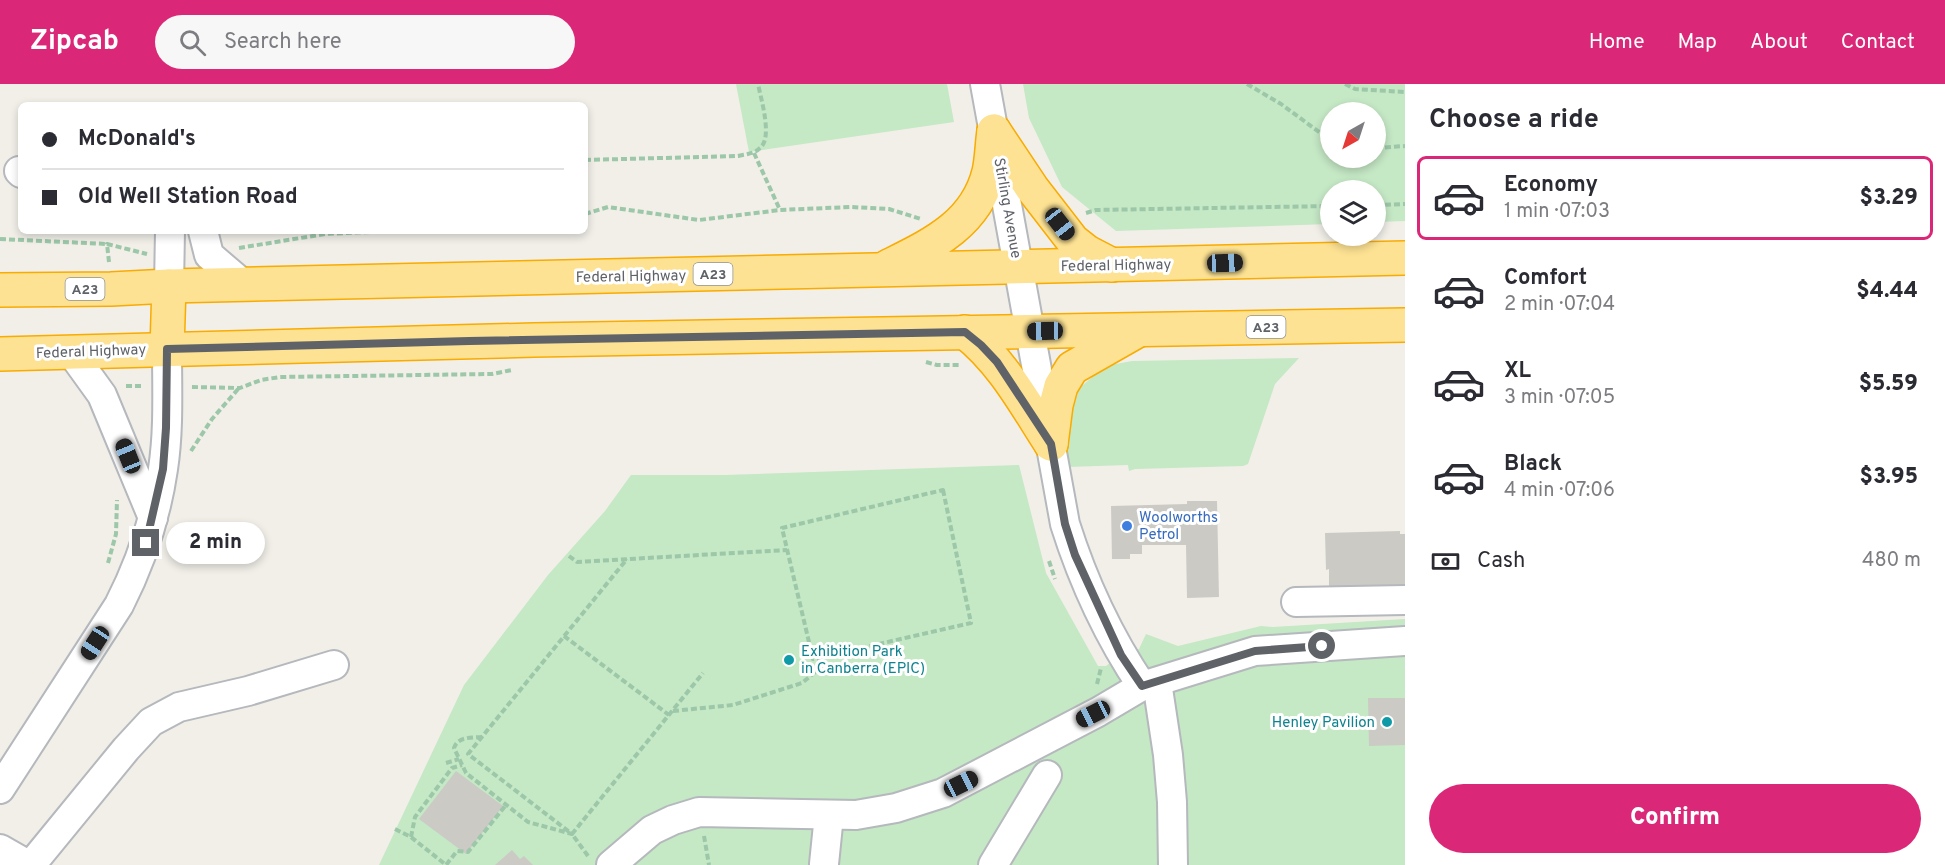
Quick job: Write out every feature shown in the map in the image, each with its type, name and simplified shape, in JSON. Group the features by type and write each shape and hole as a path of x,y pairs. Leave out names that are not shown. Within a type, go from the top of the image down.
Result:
{"highway":[{"path":"994,130 1032,188 1073,241 1087,252 1112,265"},
{"path":"880,271 918,252 960,225 977,202 985,186 994,130"},
{"name":"Federal Highway","path":"0,290 1405,258"},
{"path":"167,349 170,286"},
{"name":"Federal Highway","path":"0,354 522,340 1405,325"},
{"path":"1051,444 1061,386 1072,368 1138,330"},
{"path":"965,332 997,362 1051,444"}],"street":[{"name":"Stirling Avenue","path":"985,84 1065,524 1075,555 1121,655 1150,684"},
{"path":"170,234 170,286"},
{"path":"204,234 209,255 243,284"},
{"path":"0,789 119,605 134,576 153,518 163,469 167,349"},
{"path":"71,352 102,395 153,518"},
{"path":"1296,602 1405,600"},
{"path":"600,862 652,830 673,820 699,812 856,815 896,808 943,793 1150,684 1255,651 1405,640"},
{"path":"0,849 30,865 151,722 178,707 248,690 334,664"},
{"path":"1150,684 1168,755 1172,802 1173,865"},
{"path":"993,865 1047,775"},
{"path":"819,865 829,815"}],"path":[{"path":"588,160 738,156 754,153 763,147 766,137 758,84"},
{"path":"1247,84 1281,104 1320,133"},
{"path":"1346,84 1355,89 1405,92"},
{"path":"1386,147 1405,146"},
{"path":"754,153 780,210"},
{"path":"1386,205 1405,204"},
{"path":"1060,224 1068,217 1096,210 1320,206"},
{"path":"588,213 609,207 699,220 780,210 851,207 889,209 927,220"},
{"path":"254,244 325,234"},
{"path":"0,239 107,244"},
{"path":"190,452 212,419 240,388"},
{"path":"943,490 971,623 819,658 813,659 782,528 943,490"},
{"path":"568,556 577,562 787,550"},
{"path":"600,862 572,834 468,754 627,560"},
{"path":"564,636 670,713 733,705 802,683 819,669 819,658"},
{"path":"572,834 703,673"},
{"path":"482,737 460,739 456,742 454,748 466,773 528,822 572,834"},
{"path":"446,763 459,759"},
{"path":"411,837 415,817 452,768 462,765"},
{"path":"395,829 411,837 446,865 457,851 468,852 506,805"}],"green space":[{"path":"736,84 947,84 954,122 749,152"},
{"path":"1023,84 1405,84 1405,221 1386,222 1386,180 1320,180 1320,224 1116,231 1062,187 1029,118"},
{"path":"1299,358 1275,384 1248,464 1129,471 1128,465 1067,467 1063,422 1079,381 1083,385 1105,366 1132,361"},
{"name":"Exhibition Park in Canberra (EPIC)","path":"1019,465 1046,573 1098,666 1106,666 1121,655 1139,649 1146,634 1178,646 1261,626 1405,619 1405,865 379,865 464,685 548,575 605,511 631,475 725,475"}],"building":[{"path":"1187,501 1217,501 1219,597 1187,598 1186,545 1142,545 1142,554 1130,554 1130,559 1112,559 1111,506 1187,504"},
{"path":"1400,531 1400,534 1405,534 1405,607 1329,593 1325,533"},
{"name":"Henley Pavilion","path":"1368,698 1405,698 1405,745 1369,746"},
{"path":"456,771 503,806 466,854 419,819"},
{"path":"512,850 520,859 524,856 533,865 495,865"}],"place":[{"name":"Woolworths Petrol","path":"1127,526"},
{"name":"Exhibition Park in Canberra (EPIC)","path":"789,660"},
{"name":"Henley Pavilion","path":"1387,722"}],"route":[{"path":"146,543 163,469 167,349 965,332 997,362 1051,444 1065,524 1075,555 1121,655 1142,686 1255,651 1322,646"}]}
